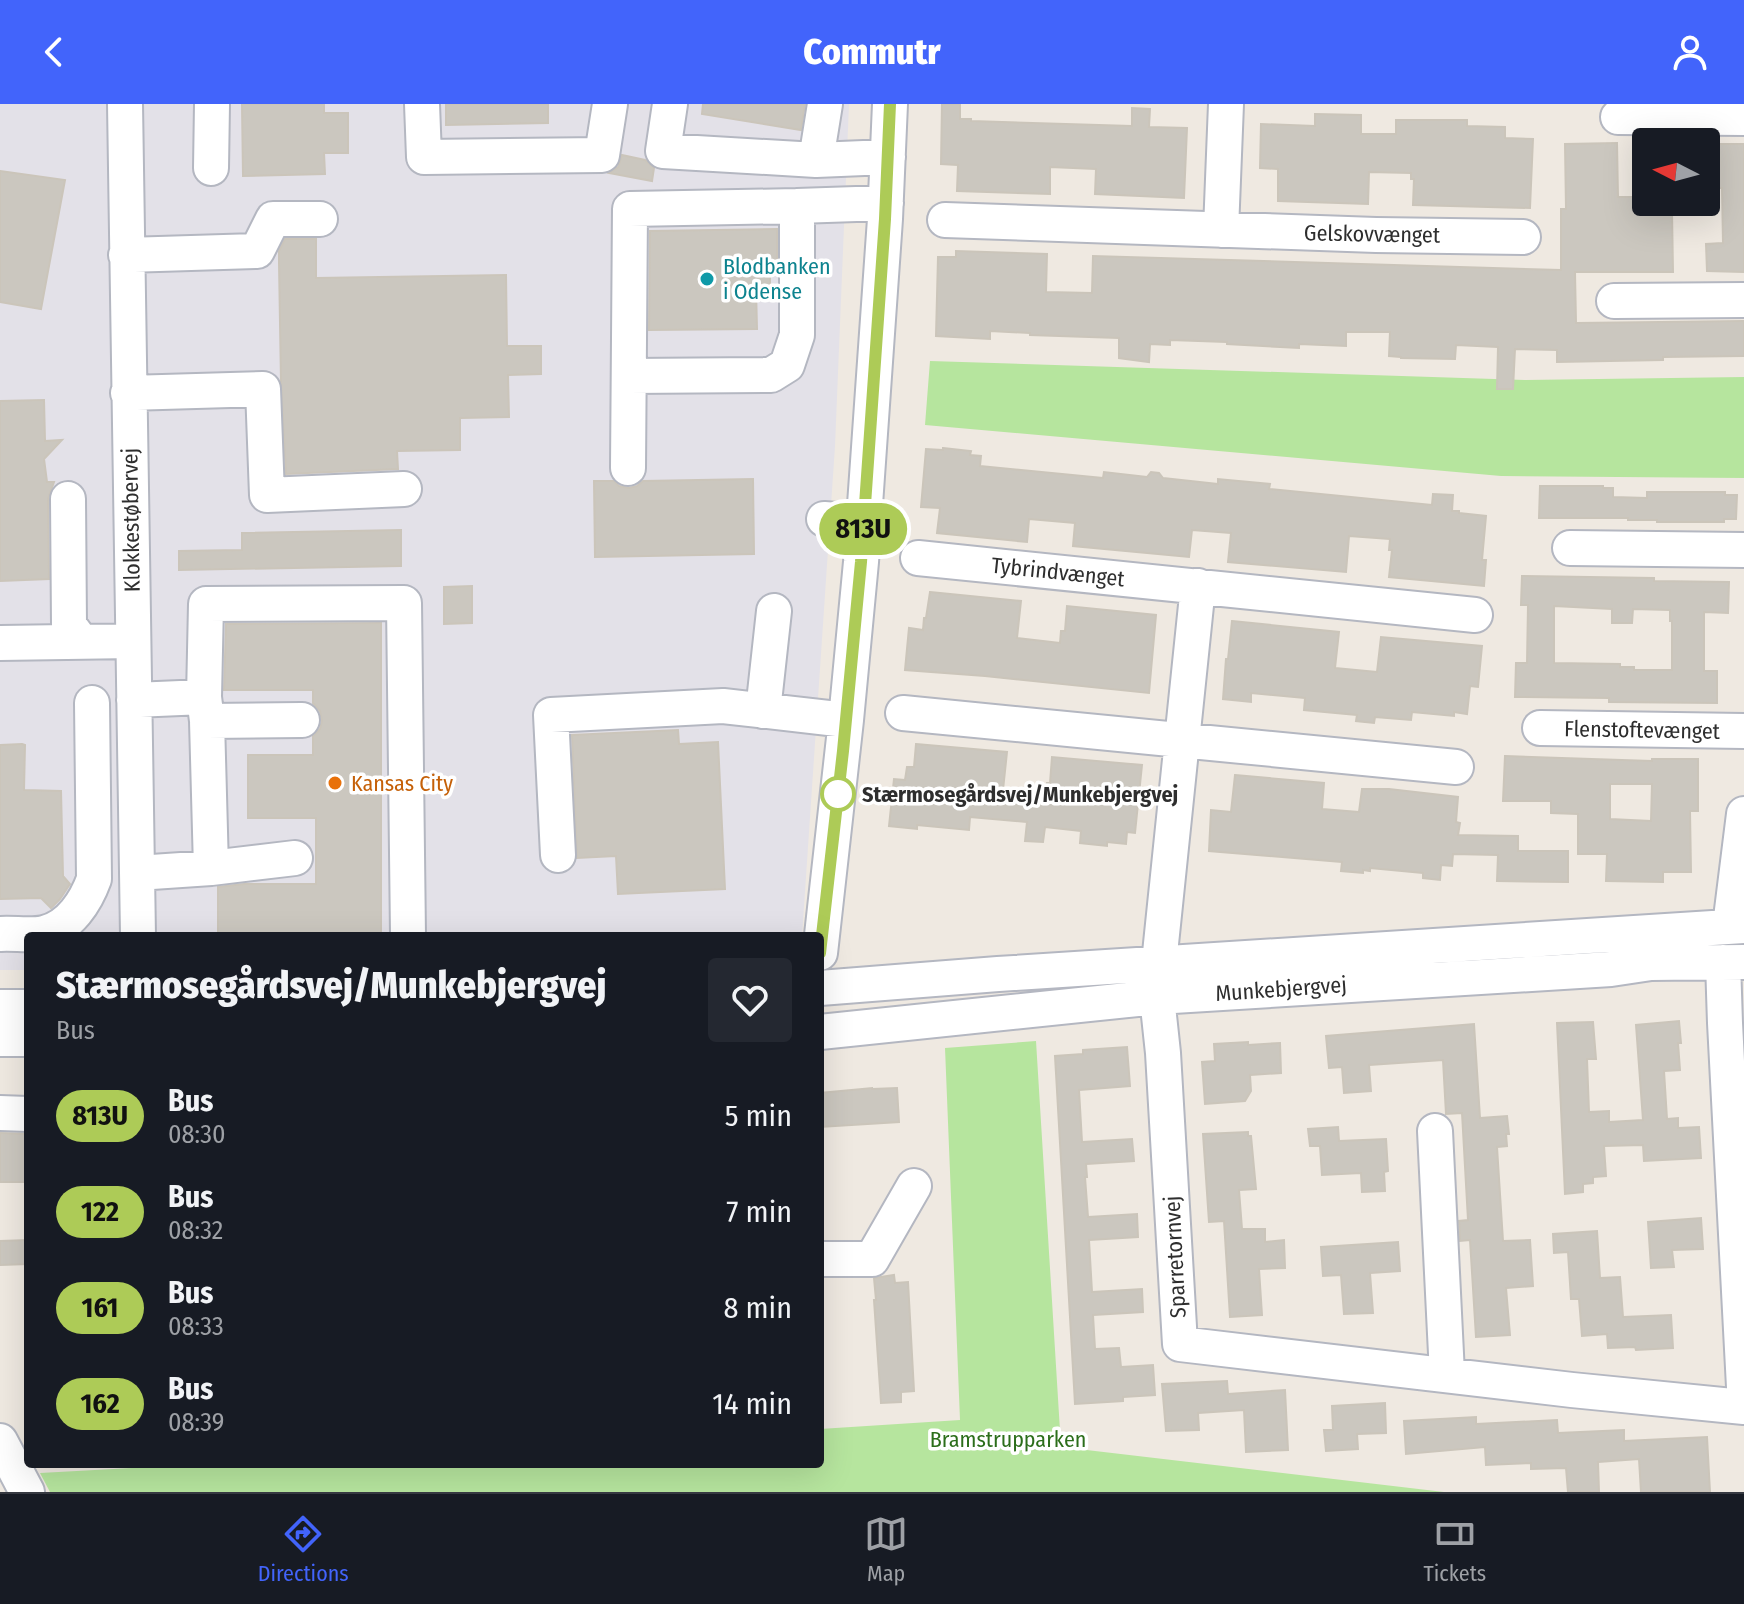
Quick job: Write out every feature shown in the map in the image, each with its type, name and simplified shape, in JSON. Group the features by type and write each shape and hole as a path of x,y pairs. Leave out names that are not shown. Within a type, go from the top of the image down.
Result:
{"street":[{"name":"Klokkestøbervej","path":"125,104 138,932"},
{"path":"211,168 212,104"},
{"path":"422,104 424,157 602,155 610,104"},
{"path":"670,104 663,151 816,160 888,157"},
{"path":"816,160 825,104"},
{"path":"822,932 864,522 890,104"},
{"path":"1221,230 1226,104"},
{"path":"1618,117 1744,118"},
{"path":"628,468 630,209 886,203"},
{"path":"629,376 771,375 787,365 797,335 797,206"},
{"path":"126,255 257,251 273,219 320,219"},
{"name":"Gelskovvænget","path":"945,220 1523,237"},
{"path":"1614,301 1744,300"},
{"path":"128,393 263,389 267,495 404,489"},
{"path":"68,499 69,625 81,641"},
{"path":"824,519 864,522"},
{"path":"1570,548 1744,550"},
{"name":"Tybrindvænget","path":"918,558 1475,615"},
{"path":"1159,963 1198,586"},
{"path":"211,868 205,709 206,604 404,603 408,932"},
{"path":"763,711 774,611"},
{"path":"0,643 133,641"},
{"path":"134,700 302,720"},
{"path":"46,932 78,911 94,879 92,703"},
{"path":"558,855 551,715 723,706 846,720"},
{"path":"903,713 1456,767"},
{"name":"Flenstoftevænget","path":"1540,728 1744,731"},
{"path":"1737,926 1744,814"},
{"path":"94,817 136,815"},
{"path":"137,873 295,858"},
{"name":"Munkebjergvej","path":"824,988 1737,926"},
{"path":"0,934 24,933"},
{"path":"1734,962 1725,1023 1744,1387"},
{"name":"Munkebjergvej","path":"824,1032 1157,997 1611,969 1651,963 1734,962"},
{"name":"Sparretornvej","path":"1157,997 1180,1344 1744,1407"},
{"path":"0,1007 24,1007"},
{"path":"0,1039 24,1039"},
{"path":"0,1113 24,1114"},
{"path":"1435,1131 1447,1374"},
{"path":"824,1259 872,1259 914,1186"},
{"path":"10,1441 27,1492"}],"shaded area":[{"path":"0,104 849,104 835,446 802,932 24,932 24,970 0,970"}],"green space":[{"path":"930,361 1525,380 1744,377 1744,478 1501,476 925,425"},
{"name":"Bramstrupparken","path":"1036,1041 1061,1447 1444,1492 50,1492 40,1473 132,1468 824,1468 824,1429 960,1420 945,1048"}],"building":[{"path":"242,104 324,104 324,113 348,113 348,153 324,153 325,174 243,176"},
{"path":"446,104 548,104 548,123 446,125"},
{"path":"703,104 805,104 801,130 702,114"},
{"path":"942,104 960,104 960,119 971,121 1132,126 1132,108 1150,109 1149,127 1187,128 1184,198 1095,194 1096,169 1050,167 1050,194 957,191 958,165 941,164"},
{"path":"1315,114 1361,115 1361,134 1396,134 1396,120 1467,120 1467,126 1505,127 1505,138 1533,139 1530,208 1413,205 1414,179 1411,179 1411,173 1369,172 1368,204 1278,201 1278,169 1260,168 1261,124 1315,126"},
{"path":"1617,143 1618,197 1632,197 1632,216 1672,216 1673,272 1575,272 1576,323 1744,321 1744,356 1557,362 1557,350 1515,349 1513,389 1497,389 1498,347 1456,345 1455,359 1401,358 1389,356 1390,332 1346,332 1346,346 1299,344 1299,348 1170,340 1170,345 1150,344 1149,362 1119,358 1119,338 990,331 990,339 936,336 938,257 956,257 956,251 1047,254 1046,292 1092,293 1093,256 1561,270 1561,209 1566,209 1565,144"},
{"path":"1720,144 1744,144 1744,272 1707,271 1706,244 1723,243"},
{"path":"622,155 645,160 654,168 652,181 609,173 618,167"},
{"path":"0,171 65,180 41,309 0,302"},
{"name":"Blodbanken i Odense","path":"777,229 777,270 770,271 770,288 756,288 757,329 649,330 650,231"},
{"path":"285,239 316,239 316,278 506,275 507,346 541,346 541,374 508,375 509,417 460,418 460,450 397,451 398,469 286,474 279,263 279,251"},
{"path":"44,400 45,441 62,440 44,459 47,482 54,482 48,499 49,579 0,581 0,401"},
{"path":"926,449 971,451 970,455 981,456 980,466 1103,478 1104,472 1147,477 1151,472 1159,473 1163,478 1218,484 1218,479 1270,484 1269,489 1432,505 1433,494 1453,495 1452,511 1486,516 1482,560 1486,560 1484,586 1389,577 1390,539 1349,536 1346,572 1228,562 1231,533 1192,530 1189,557 1073,546 1075,523 1029,519 1027,542 937,533 940,508 921,507"},
{"path":"753,479 754,554 595,557 594,481 614,481 619,486 629,488 643,481"},
{"path":"1540,486 1603,486 1613,488 1613,497 1647,498 1647,492 1725,492 1725,495 1737,495 1736,519 1724,519 1724,522 1657,522 1628,518 1539,518"},
{"path":"401,530 401,566 179,570 179,551 242,550 242,533"},
{"path":"1522,576 1729,582 1728,613 1704,612 1704,671 1717,671 1717,703 1515,697 1516,663 1527,663 1528,605 1521,605","holes":["1554,606 1612,609 1612,623 1632,623 1633,609 1670,610 1672,670 1634,670 1634,667 1620,667 1620,664 1554,663"]},
{"path":"472,586 472,623 444,624 444,587"},
{"path":"930,592 1021,601 1017,638 1060,643 1061,631 1065,631 1067,606 1156,615 1149,693 905,670 909,628 923,630"},
{"path":"1232,621 1339,632 1335,668 1377,672 1381,637 1482,646 1478,687 1470,686 1467,714 1454,712 1454,716 1412,712 1411,720 1375,717 1374,723 1356,721 1357,715 1304,710 1305,698 1251,693 1251,702 1223,699"},
{"path":"381,623 381,932 218,932 218,887 316,884 316,818 248,818 248,755 313,755 313,736 320,729 322,721 320,711 313,703 313,690 224,690 226,624"},
{"path":"678,730 679,744 718,742 725,889 618,894 616,856 577,858 572,735"},
{"path":"916,744 1007,752 1003,790 1046,794 1052,757 1142,765 1135,833 1127,832 1126,844 1107,842 1107,846 1080,843 1081,831 1045,827 1043,842 1025,841 1027,822 970,817 969,830 889,826 894,779 905,780 907,767 914,767"},
{"path":"0,745 25,745 24,790 61,791 63,876 70,884 51,908 41,898 0,899"},
{"path":"1505,756 1652,761 1698,759 1698,811 1690,811 1691,872 1663,872 1663,882 1606,881 1607,854 1578,854 1578,814 1551,813 1551,801 1503,801","holes":["1610,784 1652,784 1651,821 1610,819"]},
{"path":"1235,775 1324,783 1322,809 1359,812 1362,789 1458,797 1458,835 1518,836 1518,851 1568,851 1568,882 1497,881 1498,855 1453,854 1452,866 1441,865 1440,880 1423,878 1423,873 1370,868 1370,871 1363,870 1363,873 1341,871 1342,862 1209,851 1211,810 1231,812"},
{"path":"1679,1021 1680,1070 1664,1071 1667,1119 1678,1118 1678,1128 1699,1127 1701,1158 1644,1161 1643,1145 1604,1146 1606,1176 1593,1177 1593,1183 1583,1184 1583,1192 1565,1194 1557,1023 1593,1022 1596,1059 1587,1059 1589,1112 1609,1111 1609,1122 1643,1120 1636,1025"},
{"path":"1474,1024 1480,1118 1507,1116 1507,1146 1497,1147 1503,1241 1530,1240 1533,1286 1506,1288 1510,1335 1476,1337 1470,1240 1460,1241 1459,1221 1468,1220 1462,1113 1446,1114 1443,1060 1369,1065 1371,1091 1344,1093 1342,1067 1329,1068 1326,1036"},
{"path":"1248,1042 1248,1045 1280,1043 1281,1073 1250,1075 1251,1091 1245,1101 1205,1104 1202,1062 1215,1061 1214,1044"},
{"path":"1127,1047 1130,1086 1079,1090 1082,1142 1132,1139 1134,1161 1086,1164 1088,1217 1137,1214 1138,1237 1089,1240 1092,1292 1142,1289 1143,1312 1093,1315 1095,1349 1119,1348 1121,1367 1153,1365 1155,1395 1075,1404 1055,1056 1083,1054 1083,1050"},
{"path":"897,1088 899,1122 824,1127 824,1093"},
{"path":"1338,1127 1339,1141 1386,1139 1388,1171 1384,1172 1385,1191 1362,1192 1361,1173 1322,1175 1320,1146 1310,1146 1308,1129"},
{"path":"1248,1132 1251,1136 1256,1189 1239,1190 1242,1229 1265,1229 1265,1242 1284,1240 1285,1268 1259,1269 1262,1315 1230,1317 1224,1221 1209,1222 1203,1134"},
{"path":"0,1133 24,1134 24,1182 0,1182"},
{"path":"1701,1218 1703,1249 1672,1250 1674,1267 1651,1268 1648,1222"},
{"path":"1597,1231 1600,1278 1620,1277 1623,1317 1671,1315 1673,1348 1608,1348 1607,1334 1582,1336 1579,1299 1571,1299 1568,1252 1554,1253 1553,1234"},
{"path":"24,1240 24,1264 0,1265 0,1241"},
{"path":"1398,1242 1400,1271 1370,1273 1373,1313 1344,1314 1341,1275 1323,1276 1321,1247"},
{"path":"894,1275 895,1283 908,1282 914,1391 901,1392 901,1402 881,1403 874,1278"},
{"path":"1227,1381 1228,1394 1285,1390 1288,1450 1246,1452 1244,1410 1198,1413 1199,1430 1166,1431 1162,1384"},
{"path":"1385,1403 1386,1433 1357,1434 1358,1449 1326,1451 1324,1430 1333,1430 1332,1406"},
{"path":"1476,1417 1476,1424 1557,1420 1558,1433 1624,1430 1624,1441 1707,1437 1710,1492 1641,1492 1639,1459 1598,1462 1599,1492 1568,1492 1566,1468 1531,1469 1531,1463 1486,1465 1485,1447 1406,1454 1404,1421"}],"bus line":[{"name":"813U","path":"824,932 861,562 890,104"}],"place":[{"name":"Blodbanken i Odense","path":"707,279"},
{"name":"Kansas City","path":"335,783"},
{"name":"Stærmosegårdsvej/Munkebjergvej","path":"838,794"}]}
